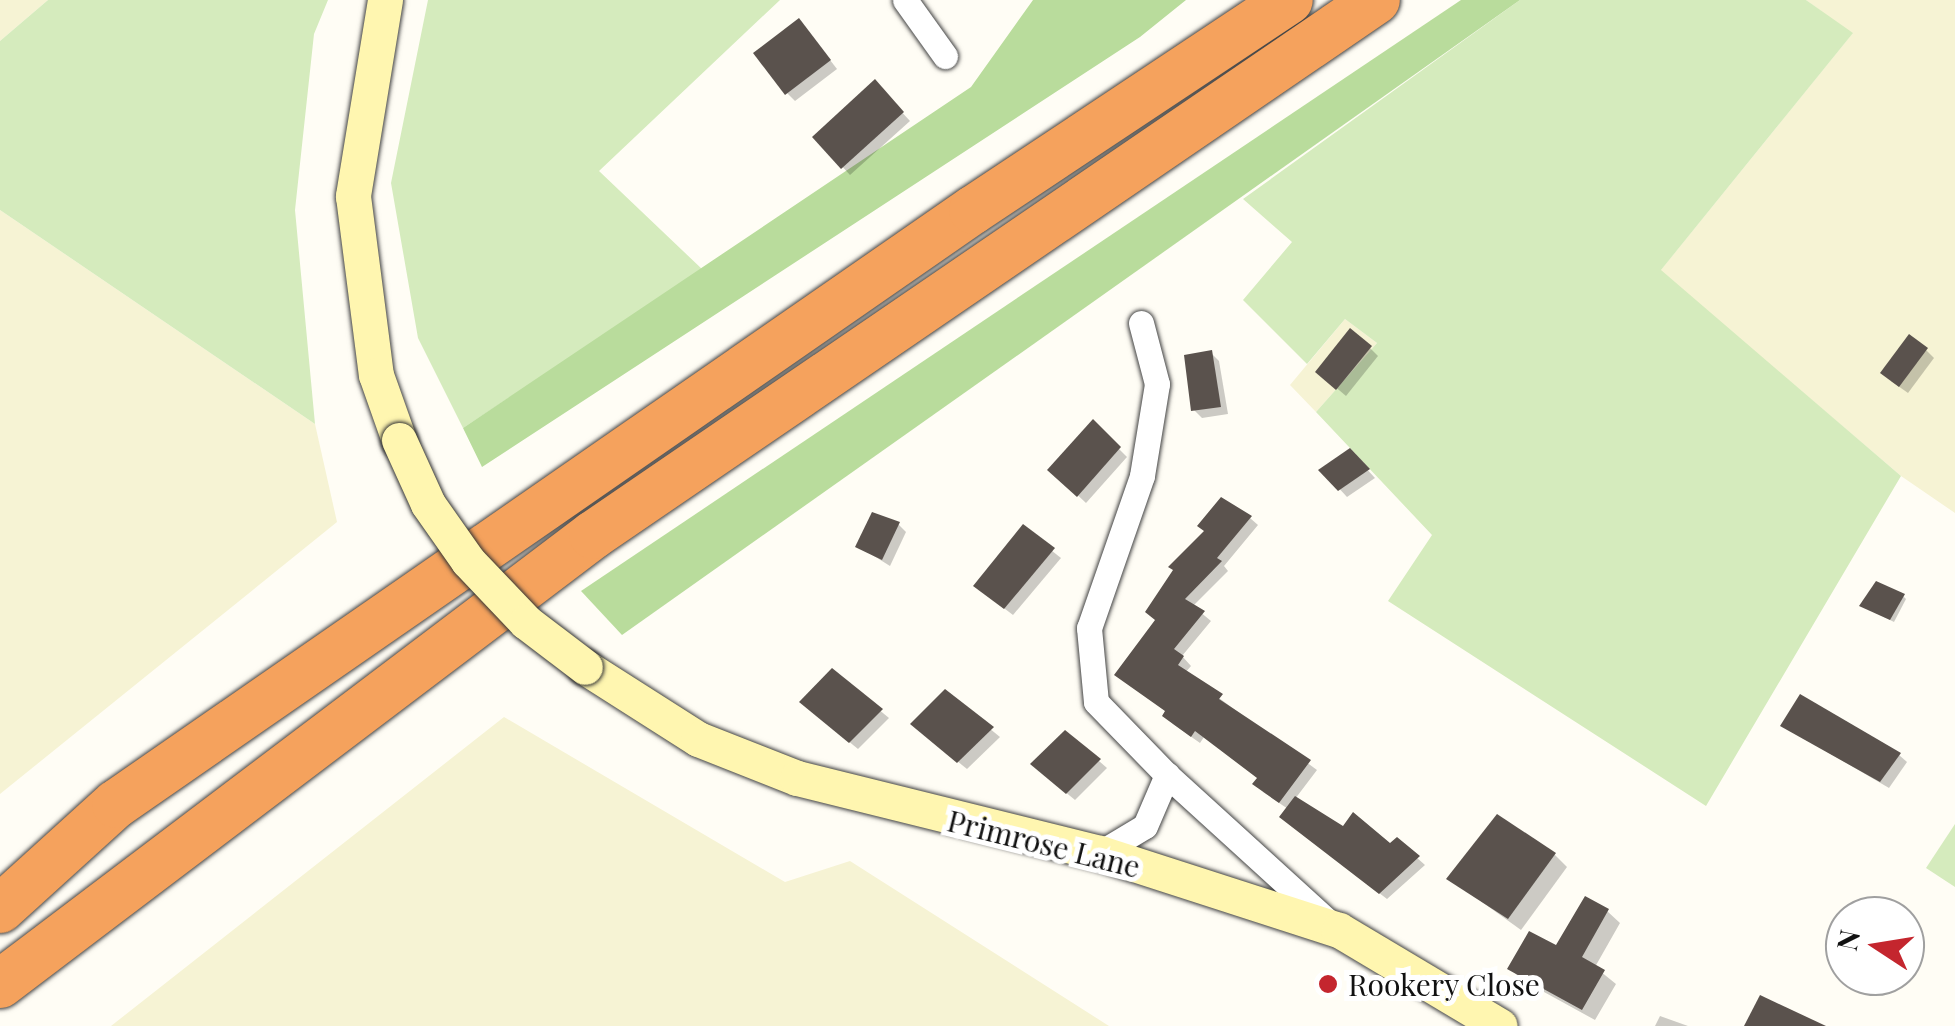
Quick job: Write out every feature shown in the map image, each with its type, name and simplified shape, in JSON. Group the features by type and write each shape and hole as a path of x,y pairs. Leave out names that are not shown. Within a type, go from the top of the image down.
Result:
{"highway":[{"path":"0,909 116,804 891,266 1288,0"},
{"path":"0,984 594,534 1376,0"}],"street":[{"name":"Primrose Lane","path":"385,0 353,196 376,375 398,440 428,504 468,561 526,622 585,667 698,740 797,778 1100,853 1338,930 1500,1026"},
{"path":"905,0 946,56"},
{"path":"1141,323 1157,384 1142,476 1089,628 1096,702 1167,775 1338,930"},
{"path":"1100,853 1144,826 1167,775"}],"shaded area":[{"path":"0,0 48,0 0,41"},
{"path":"1806,0 1955,0 1955,513 1901,476 1660,271 1852,34"},
{"path":"0,210 315,424 337,522 0,794"},
{"path":"1345,319 1377,343 1316,412 1290,385"},
{"path":"504,717 785,882 850,861 1109,1026 111,1026"}],"green space":[{"path":"48,0 328,0 314,34 295,210 315,424 0,210 0,41"},
{"path":"428,0 780,0 599,171 703,270 463,428 418,338 391,183"},
{"path":"1033,0 1186,0 1140,37 482,467 463,428 971,87"},
{"path":"1461,0 1520,0 622,635 581,591"},
{"path":"1520,0 1806,0 1853,33 1661,270 1901,476 1706,806 1388,601 1432,535 1316,412 1377,343 1345,319 1307,364 1243,300 1292,242 1243,199"},
{"path":"1955,824 1955,887 1926,868"}],"building":[{"path":"799,18 831,60 785,95 753,53"},
{"path":"875,79 904,112 841,169 812,137"},
{"path":"1350,328 1372,346 1336,390 1315,372"},
{"path":"1909,334 1928,348 1899,387 1880,373"},
{"path":"1212,350 1221,407 1191,411 1184,355"},
{"path":"1093,419 1121,447 1077,497 1047,470"},
{"path":"1350,448 1370,469 1338,491 1318,470"},
{"path":"1221,497 1252,516 1217,558 1222,561 1185,599 1205,611 1174,649 1184,656 1178,665 1223,694 1219,699 1311,760 1279,803 1252,784 1257,778 1195,731 1191,737 1162,716 1165,711 1114,675 1155,620 1145,612 1173,570 1168,567 1204,531 1197,526"},
{"path":"872,512 900,522 882,560 855,547"},
{"path":"1023,524 1055,548 1004,609 973,586"},
{"path":"1876,581 1905,594 1890,620 1859,606"},
{"path":"832,668 883,709 849,743 799,702"},
{"path":"945,689 994,727 957,763 910,724"},
{"path":"1800,694 1901,753 1880,782 1780,726"},
{"path":"1065,730 1101,759 1066,794 1030,764"},
{"path":"1295,796 1343,826 1353,812 1390,843 1397,837 1420,856 1379,894 1279,817"},
{"path":"1497,814 1556,853 1508,919 1446,879"},
{"path":"1585,896 1609,909 1582,957 1605,970 1582,1010 1507,969 1529,931 1556,945"},
{"path":"1760,995 1826,1026 1744,1026"}],"place":[{"name":"Rookery Close","path":"1328,984"}]}
